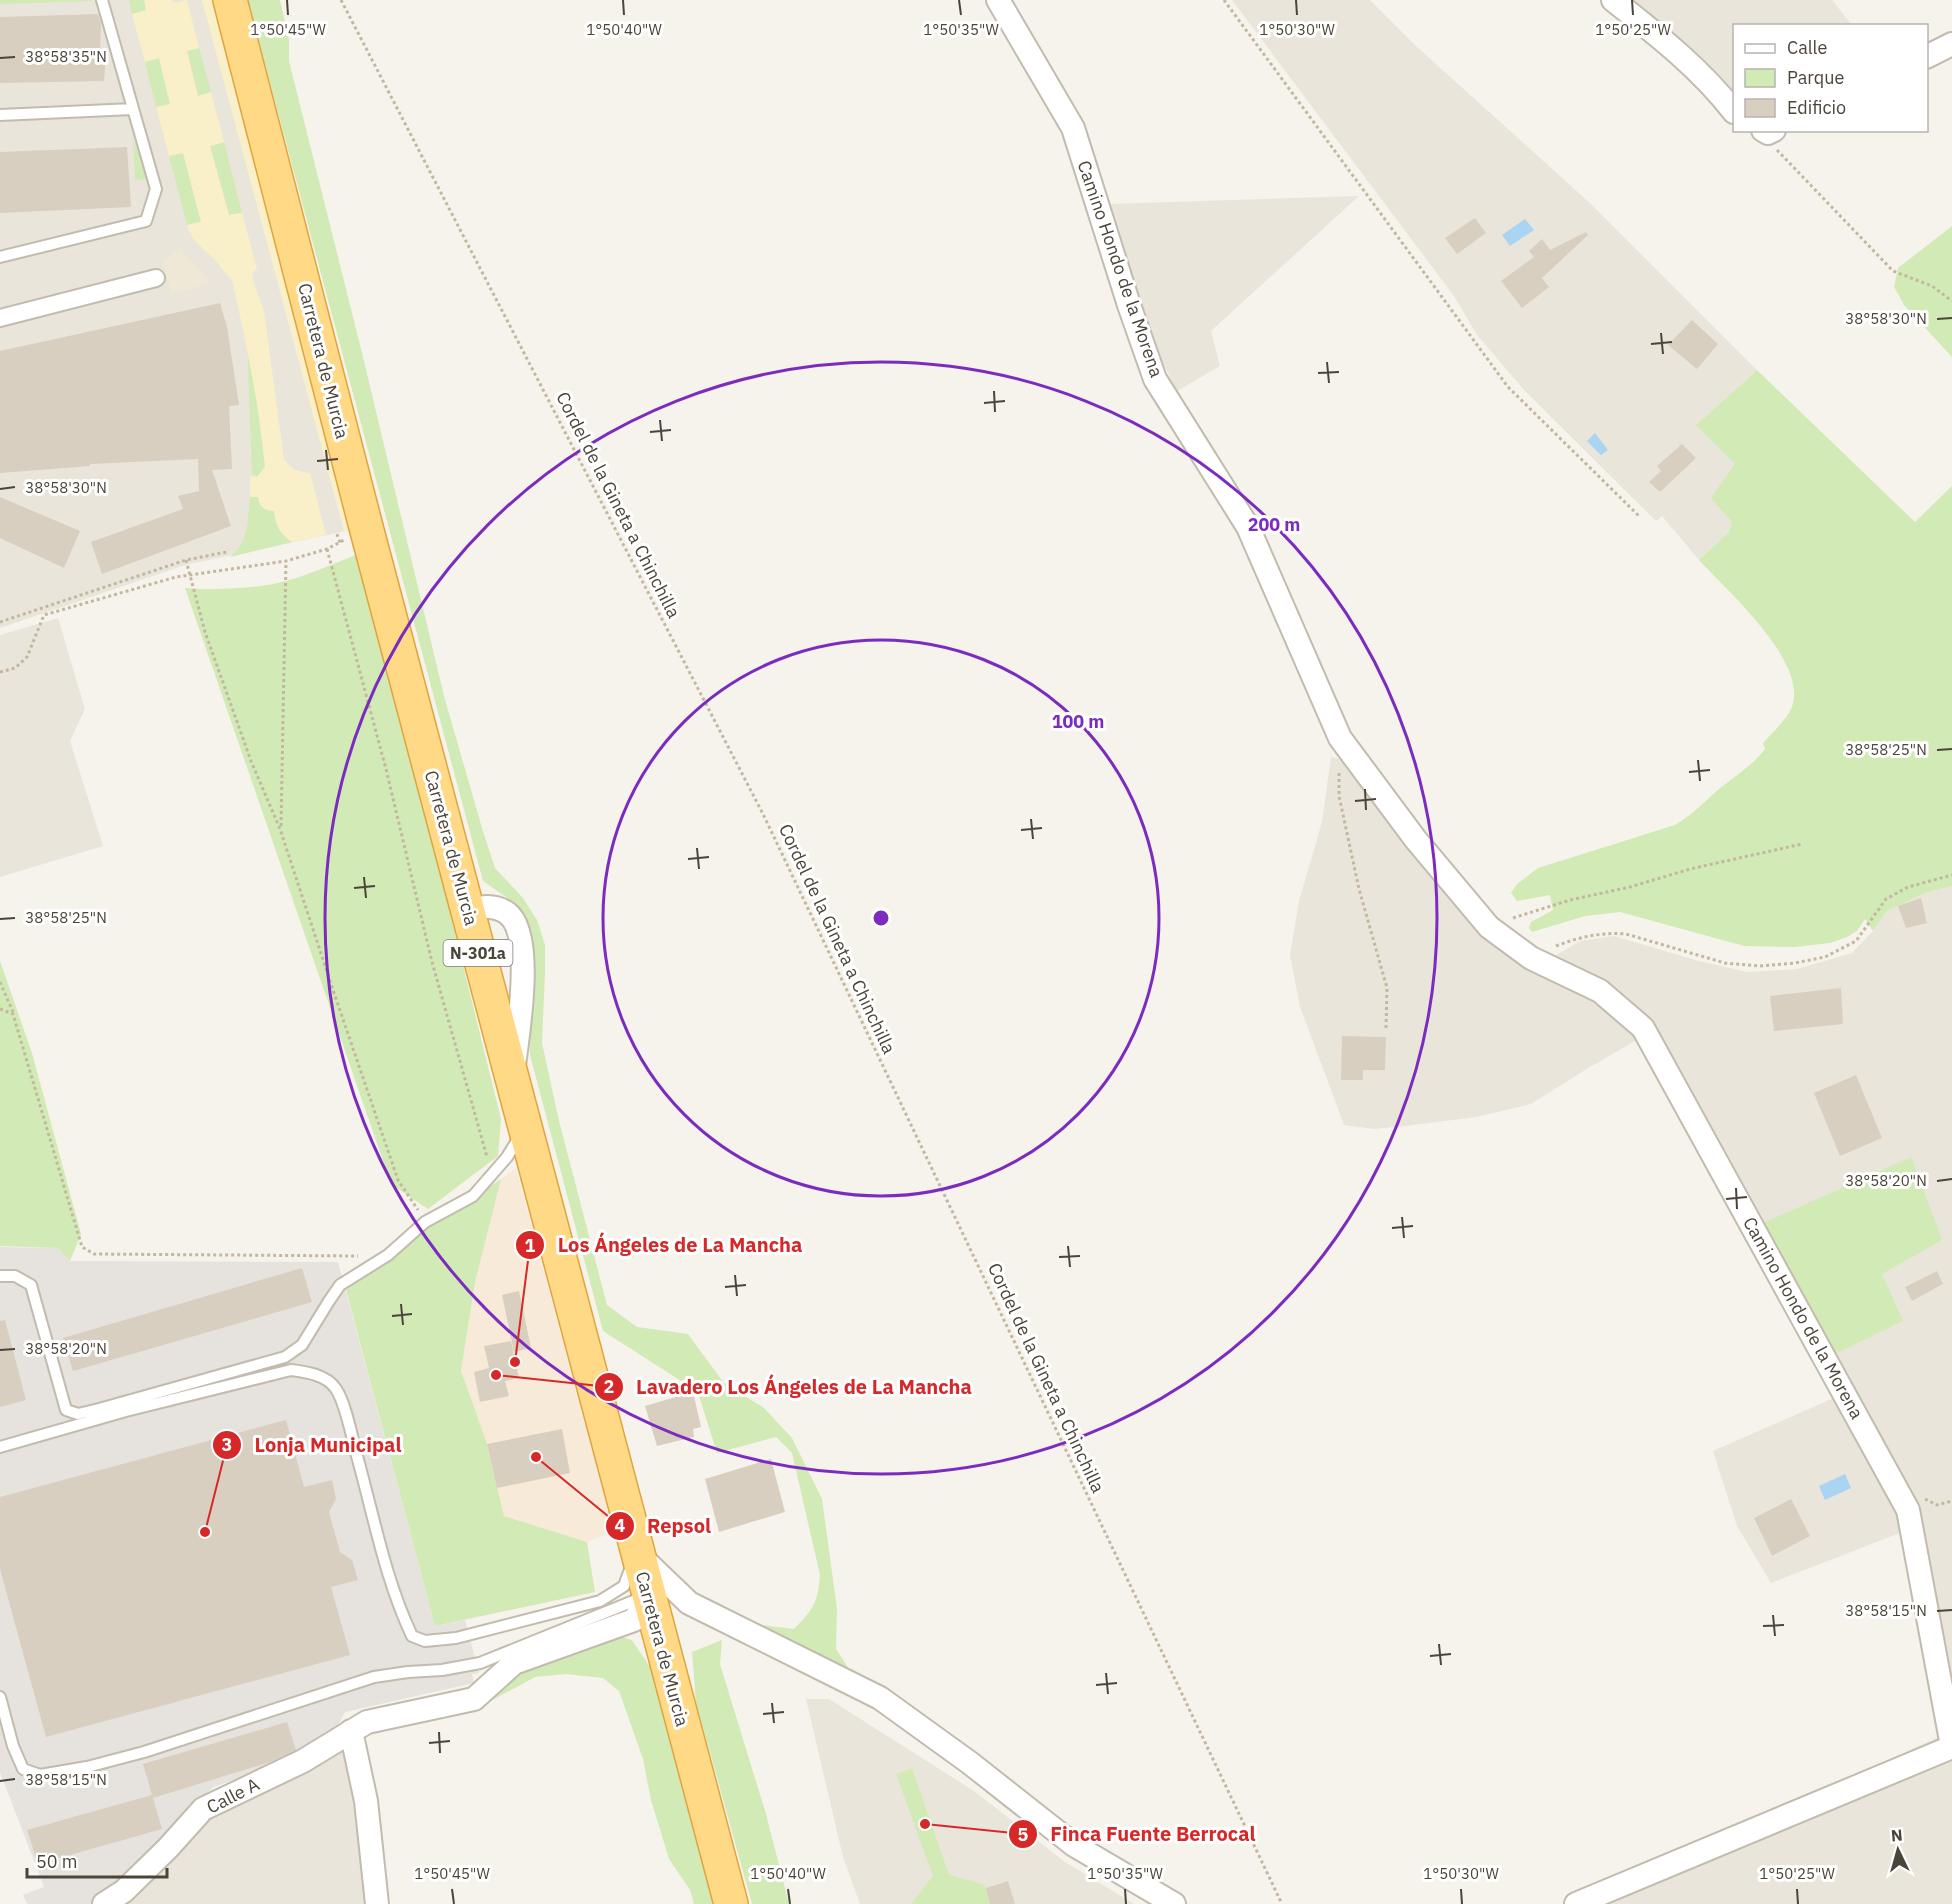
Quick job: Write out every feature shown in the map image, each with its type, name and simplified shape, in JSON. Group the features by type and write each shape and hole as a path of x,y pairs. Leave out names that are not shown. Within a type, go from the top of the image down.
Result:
{"highway":[{"name":"Carretera de Murcia","path":"230,0 348,535 467,910 731,1904"}],"street":[{"name":"Camino Hondo de la Morena","path":"998,0 1073,128 1155,379 1248,527 1340,738 1416,840 1489,927 1531,957 1600,992 1643,1028 1908,1510 1952,1747"},
{"path":"1613,0 1688,63 1717,90 1733,111"},
{"path":"1928,56 1952,44"},
{"path":"0,318 156,278"},
{"path":"467,910 489,905 508,913 517,928 524,958 512,1081"},
{"path":"637,1552 690,1603 880,1698 970,1763 1074,1845 1174,1904"},
{"name":"Calle A","path":"104,1904 124,1891 203,1809 303,1761 367,1722 474,1699 514,1663 634,1620 649,1597"},
{"path":"351,1731 366,1801 377,1904"},
{"path":"1576,1904 1952,1747"}],"lane":[{"path":"0,257 146,221 156,189 102,0"},
{"path":"0,115 133,109"},
{"path":"0,1276 15,1276 31,1285 66,1410 78,1414 285,1357 302,1345 340,1285 388,1255 425,1222 473,1196 507,1158 525,1128"},
{"path":"0,1447 126,1411 291,1370 316,1374 336,1389 354,1446 383,1561 399,1609 412,1636 425,1641 456,1638 600,1601 624,1586 637,1552"},
{"path":"0,1697 13,1746 23,1769 40,1775 87,1767 144,1752 374,1677 442,1670 480,1663 649,1597"}],"path":[{"name":"Cordel de la Gineta a Chinchilla","path":"341,0 763,814 1282,1904"},
{"path":"1224,0 1508,387 1640,517"},
{"path":"1768,132 1779,154 1893,271 1932,286 1952,301"},
{"path":"0,672 15,668 27,657 44,615 189,575 286,561 327,549 348,535"},
{"path":"327,549 386,769 432,962 492,1175"},
{"path":"0,622 186,560 227,552"},
{"path":"186,560 205,632 250,761 280,829 398,1180 425,1222"},
{"path":"280,829 286,561"},
{"path":"1340,738 1339,796 1359,888 1387,988 1386,1029"},
{"path":"1489,927 1570,900 1630,887 1690,869 1802,844"},
{"path":"1531,957 1577,938 1613,933 1626,934 1725,963 1760,966 1815,959 1825,957 1856,941 1886,900 1908,887 1952,875"},
{"path":"0,982 13,1014 82,1247 94,1254 388,1255"},
{"path":"0,1009 13,1014"}],"shaded area":[{"path":"0,0 214,0 351,530 185,565 0,628"},
{"path":"1232,0 1370,0 1417,47 1591,204 1757,370 1697,424 1735,464 1732,522 1729,532 1699,560 1662,516 1656,521 1525,391 1477,335 1454,296"},
{"path":"1627,0 1832,0 1851,24 1733,24 1733,95 1707,63"},
{"path":"1359,196 1211,331 1220,366 1177,391 1155,347 1147,355 1110,204"},
{"path":"179,248 211,283 171,294 164,263"},
{"path":"58,618 85,709 70,741 103,846 0,877 0,635"},
{"path":"1331,757 1348,761 1443,883 1577,985 1640,1038 1531,1104 1476,1117 1405,1126 1374,1129 1344,1125 1300,1007 1290,955 1299,901 1322,822"},
{"path":"1952,886 1952,1904 1581,1904 1940,1736 1905,1531 1771,1583 1737,1526 1713,1451 1838,1396 1654,1022 1585,975 1548,960 1580,941 1614,936 1699,961 1747,972 1797,969 1852,953 1873,931 1887,911 1928,892"},
{"path":"516,1168 614,1532 587,1542 504,1516 461,1371 475,1282 501,1179"},
{"path":"0,1247 58,1248 70,1261 338,1262 435,1626 465,1620 479,1673 472,1674 474,1683 345,1712 335,1731 273,1765 214,1787 192,1805 144,1862 110,1892 91,1904 27,1904 23,1895 44,1887 0,1772"},
{"path":"806,1699 829,1699 974,1791 1065,1862 1134,1904 860,1904 843,1857"},
{"path":"347,1748 376,1904 119,1904 204,1817"}],"green space":[{"path":"0,0 92,0 92,1 0,4"},
{"path":"129,0 144,0 146,10 132,14"},
{"path":"248,0 280,0 289,39 289,61 444,696 495,868 523,898 537,920 545,945 542,1043 559,1121 607,1305 637,1327 688,1334 724,1383 764,1408 792,1438 822,1499 837,1609 836,1649 849,1669 816,1659 755,1624 794,1629 810,1611 818,1592 820,1575 792,1453 776,1437 717,1453 699,1396 678,1379 603,1331 530,1055 526,920 506,897 483,881"},
{"path":"199,48 211,92 198,96 187,51"},
{"path":"159,58 170,104 156,107 145,62"},
{"path":"133,138 148,179 135,180"},
{"path":"224,142 242,213 229,215 210,146"},
{"path":"183,152 201,222 187,225 169,156"},
{"path":"1952,226 1952,357 1904,305 1894,287 1898,268"},
{"path":"247,341 265,467 257,477 252,473"},
{"path":"1757,370 1915,522 1952,486 1952,886 1928,892 1887,911 1873,931 1865,919 1857,931 1847,937 1830,943 1795,947 1744,946 1620,912 1585,916 1532,932 1529,928 1531,922 1553,910 1550,895 1517,901 1511,893 1517,884 1538,868 1675,825 1755,761 1765,749 1763,743 1790,711 1794,693 1790,673 1779,651 1746,609 1699,560 1729,532 1732,522 1711,498 1735,464 1696,425"},
{"path":"250,497 258,497 274,511 287,539 292,542 230,557 244,537"},
{"path":"361,553 501,1119 498,1156 428,1209 391,1184 185,588 229,589 273,584"},
{"path":"0,961 32,1053 81,1234 70,1261 58,1248 0,1246"},
{"path":"1911,1157 1942,1240 1882,1274 1903,1321 1835,1354 1761,1224"},
{"path":"501,1179 475,1282 461,1371 486,1441 504,1516 587,1542 595,1592 435,1626 346,1290 420,1234"},
{"path":"618,1636 632,1640 652,1670 717,1904 694,1904 690,1890 669,1859 651,1800 643,1759 619,1691 603,1678 566,1674 535,1677 476,1709 526,1664"},
{"path":"722,1640 720,1664 766,1814 789,1904 752,1904 696,1702 692,1652"},
{"path":"912,1768 949,1875 982,1884 986,1888 990,1904 911,1904 933,1876 896,1774"}],"sand":[{"path":"144,0 172,0 173,3 187,0 199,48 187,51 198,96 211,92 224,142 210,146 229,215 242,213 257,269 252,273 252,277 264,311 284,460 295,470 310,473 326,535 292,542 279,529 274,511 263,507 258,497 250,497 250,476 257,477 265,467 256,396 242,326 232,280 196,241 187,225 201,222 183,153 169,156 156,107 170,104 159,58 145,62 132,14 146,10"},
{"path":"202,0 214,0 351,530 344,531"}],"water":[{"path":"1525,219 1534,230 1510,246 1502,235"},
{"path":"1595,433 1608,450 1601,455 1587,441"},
{"path":"1845,1474 1851,1488 1825,1500 1819,1486"}],"building":[{"path":"98,14 101,23 100,57 106,56 104,81 0,83 0,17"},
{"path":"127,147 131,207 0,213 0,152"},
{"path":"1475,218 1486,233 1457,254 1445,238"},
{"path":"1586,232 1588,235 1542,278 1549,287 1522,308 1501,281 1534,257 1529,251 1542,239 1550,250"},
{"path":"220,303 227,327 239,405 229,406 232,469 212,470 231,526 102,574 91,542 183,509 178,496 199,491 198,459 90,464 90,466 0,473 0,351"},
{"path":"1692,320 1718,344 1697,369 1668,345"},
{"path":"1682,444 1696,458 1660,492 1649,482 1661,471 1657,466"},
{"path":"0,497 80,531 64,568 0,538"},
{"path":"1921,898 1927,923 1906,928 1898,906"},
{"path":"1841,988 1843,1024 1774,1031 1770,996"},
{"path":"1342,1036 1386,1037 1385,1070 1363,1070 1363,1080 1341,1080"},
{"path":"1856,1075 1882,1138 1840,1156 1814,1093"},
{"path":"302,1268 312,1302 73,1371 63,1338"},
{"path":"1937,1271 1943,1284 1912,1301 1905,1287"},
{"path":"519,1291 531,1348 514,1352 502,1295"},
{"path":"5,1320 26,1400 0,1407 0,1321"},
{"path":"511,1341 519,1378 505,1381 509,1396 480,1402 474,1372 489,1368 484,1346"},
{"path":"693,1392 701,1427 693,1429 694,1437 657,1446 645,1406"},
{"path":"286,1420 304,1487 332,1480 336,1499 329,1512 340,1552 352,1560 358,1580 331,1587 350,1655 46,1737 0,1569 0,1497"},
{"path":"562,1429 570,1473 497,1488 487,1444"},
{"path":"771,1459 785,1512 719,1532 705,1479"},
{"path":"1791,1499 1810,1536 1772,1556 1754,1518"},
{"path":"287,1722 296,1750 270,1762 153,1798 143,1764"},
{"path":"152,1795 162,1829 38,1864 27,1830"},
{"path":"1008,1881 1015,1904 990,1904 986,1888"}],"place":[{"name":"Los Ángeles de La Mancha","path":"515,1362"},
{"name":"Lavadero Los Ángeles de La Mancha","path":"496,1375"},
{"name":"Repsol","path":"536,1457"},
{"name":"Lonja Municipal","path":"205,1532"},
{"name":"Finca Fuente Berrocal","path":"925,1824"}]}
